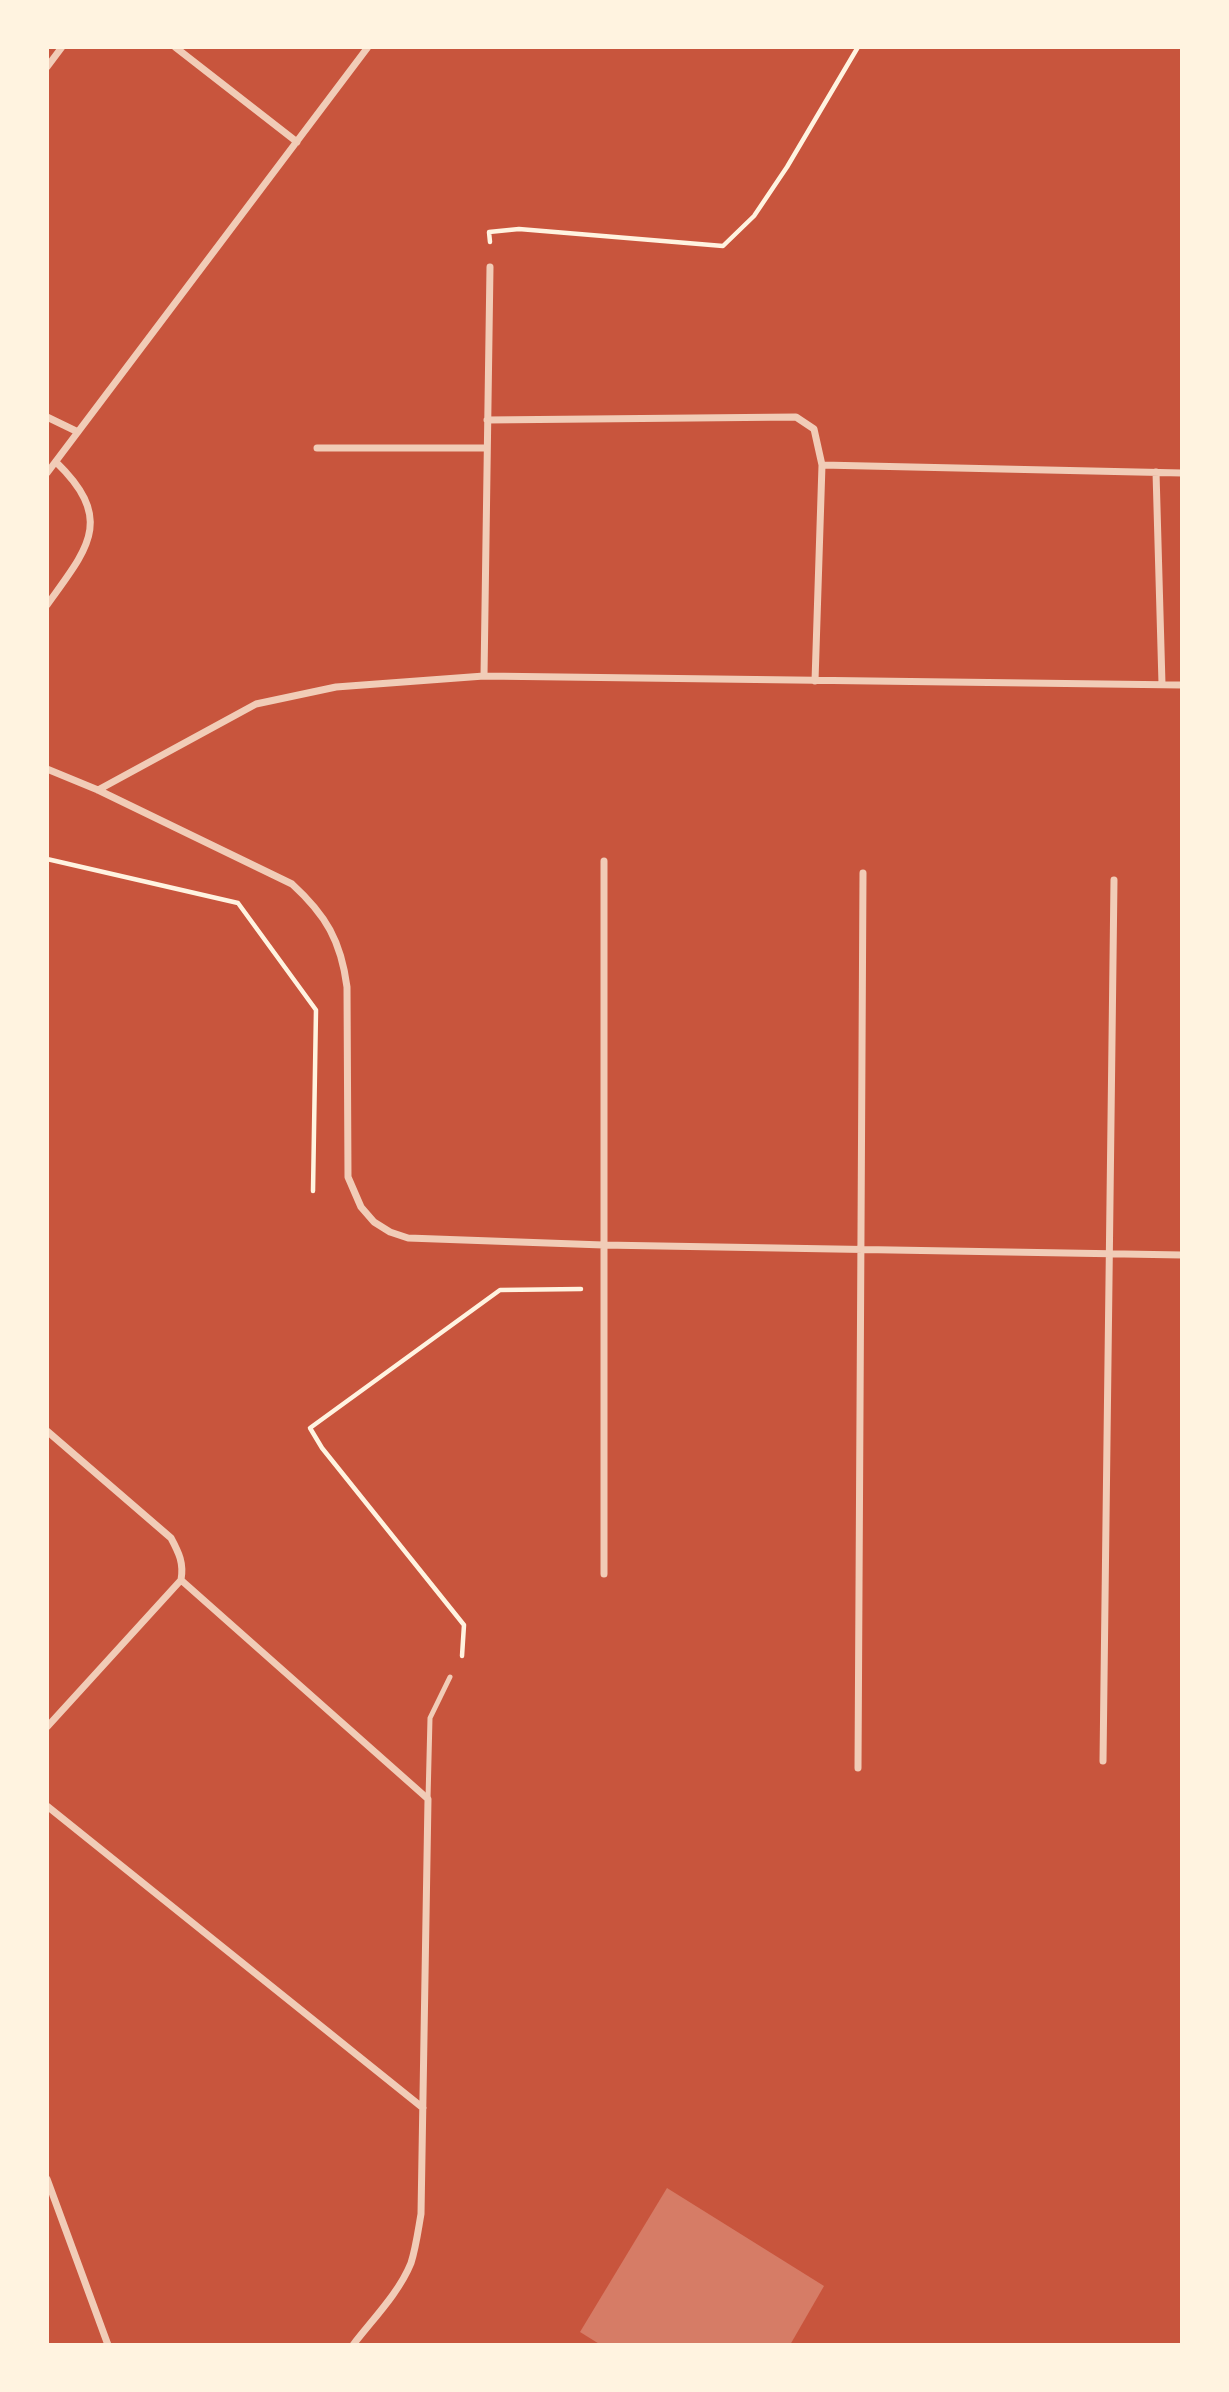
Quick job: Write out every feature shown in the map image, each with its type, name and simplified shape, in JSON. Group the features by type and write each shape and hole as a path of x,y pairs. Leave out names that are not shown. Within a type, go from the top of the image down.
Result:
{"street":[{"path":"47,67 62,47"},
{"path":"175,47 297,142"},
{"path":"47,473 368,47"},
{"path":"484,676 490,267"},
{"path":"47,416 78,432"},
{"path":"487,419 796,416 814,429 822,465 815,681"},
{"path":"317,448 487,448"},
{"path":"47,605 84,554 90,537 91,520 85,499 75,481 56,462"},
{"path":"822,465 1182,473"},
{"path":"1156,472 1162,684"},
{"path":"98,790 256,704 336,687 484,676 1182,685"},
{"path":"47,769 98,790 292,884 312,901 328,923 341,954 348,987 348,1160 351,1185 361,1207 374,1222 390,1232 408,1238 603,1245 1182,1255"},
{"path":"604,861 604,1574"},
{"path":"858,1768 863,873"},
{"path":"1103,1761 1114,880"},
{"path":"47,1431 171,1538 184,1566 181,1580 47,1727"},
{"path":"181,1580 428,1799 421,2214 417,2243 410,2265 353,2345"},
{"path":"47,1806 423,2108"},
{"path":"47,2179 108,2345"},
{"path":"96,2345 104,2336"}],"lane":[{"path":"428,1799 430,1718 450,1677"}],"path":[{"path":"490,267 489,232 519,229 723,246 754,216 788,167 858,47"},
{"path":"47,859 238,903 316,1010 313,1191"},
{"path":"462,1657 464,1625 322,1448 310,1429 500,1290 603,1288"}],"building":[{"path":"667,2188 824,2286 790,2345 601,2345 580,2332"}]}
